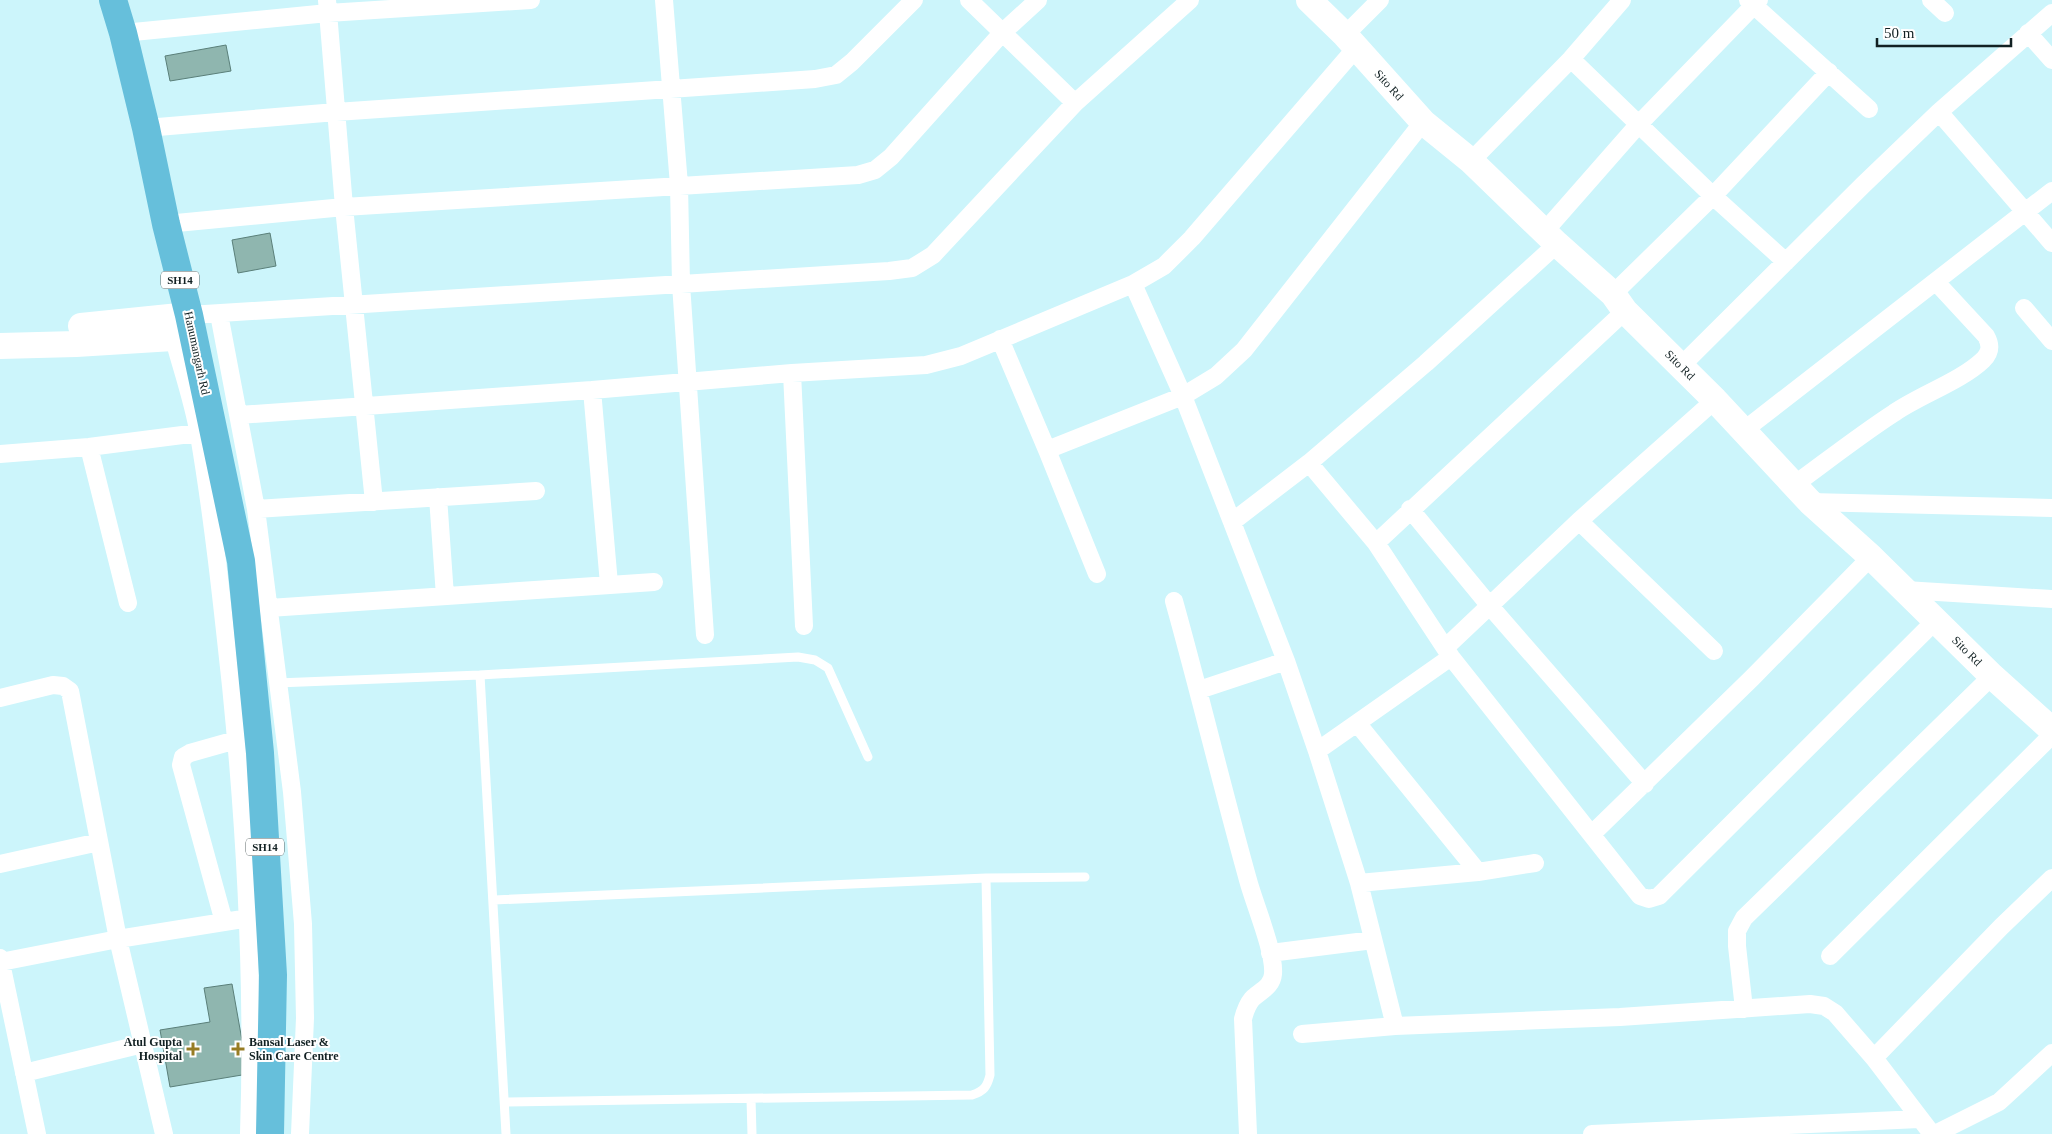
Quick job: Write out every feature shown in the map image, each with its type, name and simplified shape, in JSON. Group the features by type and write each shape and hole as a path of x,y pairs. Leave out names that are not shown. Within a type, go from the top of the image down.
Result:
{"main road":[{"name":"Hanumangarh Rd","path":"113,0 146,128 166,224 181,326 242,561 260,753 273,975 270,1134"},
{"name":"Sito Rd","path":"1309,0 1351,42 1423,122 1471,161 1619,303 1715,400 1802,493 1871,557 1992,676 2052,730"},
{"path":"0,329 181,326"},
{"path":"0,346 76,344 181,326"}],"street":[{"path":"123,33 328,6 531,0"},
{"path":"664,0 679,185 681,284 705,635"},
{"path":"146,128 336,112 815,79 836,75 852,62 914,0"},
{"path":"969,0 1075,103"},
{"path":"166,224 344,207 858,175 875,170 892,157 1002,34 1038,0"},
{"path":"249,1134 251,1085 249,918 236,740 224,615 181,326 219,314 354,304 889,272 912,268 933,255 1075,103 1190,0"},
{"path":"239,415 592,390 792,373 880,369 926,365 960,356 1133,284 1164,266 1192,238 1351,42 1380,0"},
{"path":"1471,161 1571,59 1622,0"},
{"path":"1931,0 1944,13"},
{"path":"1232,522 1309,463 1426,363 1550,238 1638,125 1754,2 1869,109"},
{"path":"328,6 344,207 374,502"},
{"path":"1681,366 1939,112 2052,13"},
{"path":"2028,33 2052,60"},
{"path":"1571,59 1713,196 1786,262"},
{"path":"1376,543 1619,303 1713,196 1829,72"},
{"path":"1939,112 2052,243"},
{"path":"1047,450 1183,396 1216,376 1244,350 1423,122"},
{"path":"1743,431 2052,191"},
{"path":"1802,493 1894,412 1952,380 1982,360 1989,353 1990,344 1986,336 1936,282"},
{"path":"1133,284 1183,396 1286,661 1359,883 1395,1026"},
{"path":"2024,308 2052,341"},
{"path":"219,314 256,509 292,792 303,924 305,1018 300,1134"},
{"path":"1000,339 1097,574"},
{"path":"792,373 804,626"},
{"path":"592,390 609,584"},
{"path":"1317,751 1357,723 1448,653 1489,605 1579,521 1715,400"},
{"path":"0,454 89,447 198,433"},
{"path":"89,447 128,603"},
{"path":"1309,463 1376,543 1448,653 1640,896 1649,899 1659,896 1936,620"},
{"path":"256,509 536,490"},
{"path":"1802,493 2052,508"},
{"path":"438,496 445,596"},
{"path":"1410,510 1489,605 1645,784"},
{"path":"1579,521 1714,651"},
{"path":"1592,834 1645,784 1871,557"},
{"path":"269,608 654,582"},
{"path":"1905,590 2052,599"},
{"path":"1174,602 1273,969 1271,983 1253,998 1246,1007 1243,1019 1248,1134"},
{"path":"1199,690 1286,661"},
{"path":"1744,1009 1737,946 1738,931 1744,918 1992,676"},
{"path":"0,698 53,685 63,686 70,691 118,939 164,1134"},
{"path":"1357,723 1478,872"},
{"path":"1830,956 2052,736"},
{"path":"224,922 182,765 183,757 190,753 236,740"},
{"path":"0,864 99,842"},
{"path":"1359,883 1478,872 1536,863"},
{"path":"1874,1058 2000,927 2052,878"},
{"path":"37,1134 0,960 249,918"},
{"path":"1270,953 1373,940"},
{"path":"1302,1034 1395,1026 1620,1016 1810,1004 1824,1006 1835,1013 1874,1058 1919,1119 1934,1134 1999,1102 2052,1053"},
{"path":"24,1073 143,1044"},
{"path":"1592,1134 1919,1119"}],"lane":[{"path":"277,683 480,675 798,657 815,660 828,668 868,758"},
{"path":"480,675 484,779 494,900 506,1102 506,1134"},
{"path":"494,900 986,878 1085,877"},
{"path":"506,1102 972,1095 982,1092 987,1086 990,1075 986,878"},
{"path":"751,1099 752,1134"}],"building":[{"path":"226,45 231,71 170,81 165,56"},
{"path":"270,233 276,266 238,273 232,240"},
{"path":"232,984 248,1074 170,1087 160,1030 210,1022 204,988"}],"place":[{"name":"Atul Gupta Hospital","path":"193,1049"},
{"name":"Bansal Laser & Skin Care Centre","path":"238,1049"}]}
